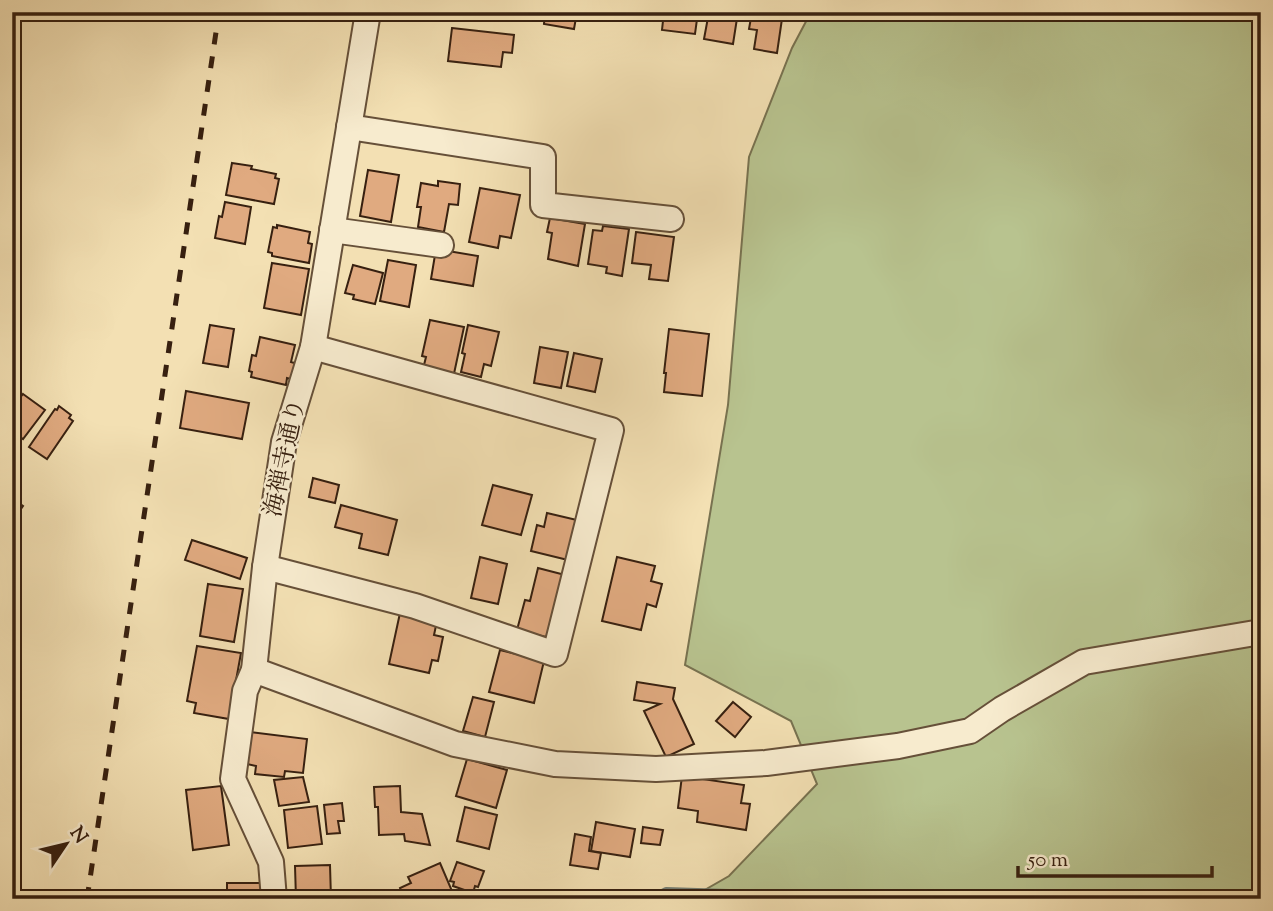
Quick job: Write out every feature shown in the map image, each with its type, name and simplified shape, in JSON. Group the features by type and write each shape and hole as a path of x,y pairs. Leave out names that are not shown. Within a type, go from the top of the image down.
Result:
{"street":[{"name":"海禅寺通り","path":"274,899 271,862 233,779 245,691 254,670 265,567 284,442 313,347 368,12"},
{"path":"349,127 543,157 542,205 671,219"},
{"path":"332,230 441,245"},
{"path":"265,567 415,606 555,654 611,430 313,347"},
{"path":"254,670 455,744 555,764 656,769 766,763 898,746 970,731 1084,662 1261,632"}],"green space":[{"path":"811,12 1261,12 1261,899 689,899 729,876 817,784 791,721 685,665 728,405 749,157 792,48"}],"building":[{"path":"545,12 577,12 574,29 544,24"},
{"path":"664,12 698,12 695,34 662,30"},
{"path":"709,12 738,12 733,44 704,39"},
{"path":"752,12 783,12 777,53 754,49 757,30 749,29"},
{"path":"452,28 514,35 512,53 503,52 501,67 448,61"},
{"path":"232,163 276,174 275,178 279,179 274,204 226,195"},
{"path":"368,170 399,175 391,222 360,216"},
{"path":"438,181 460,184 458,205 449,204 444,232 418,227 421,207 417,207 421,183 438,186"},
{"path":"480,188 520,195 511,238 500,236 498,248 469,242"},
{"path":"225,202 251,207 245,244 215,238"},
{"path":"550,218 585,224 578,266 548,259 552,233 547,232"},
{"path":"277,225 310,232 308,243 312,244 309,263 272,256 272,253 268,252 273,227 277,228"},
{"path":"603,226 629,229 622,276 606,273 607,267 588,264 593,230 602,231"},
{"path":"636,232 674,237 668,281 649,279 651,265 632,263"},
{"path":"436,249 478,256 473,286 431,279"},
{"path":"388,260 416,265 409,307 380,301"},
{"path":"272,263 309,269 301,315 264,308"},
{"path":"353,265 383,273 375,304 353,299 354,295 345,293"},
{"path":"430,320 464,327 452,383 421,377 426,357 422,356"},
{"path":"210,325 234,329 228,367 203,363"},
{"path":"468,325 499,332 491,366 484,364 481,377 461,372"},
{"path":"669,329 709,334 702,396 664,392"},
{"path":"260,337 295,345 291,362 298,364 294,380 287,378 286,385 251,377 252,372 249,371 252,355 256,356"},
{"path":"540,347 568,352 561,388 534,383"},
{"path":"574,353 602,359 595,392 567,386"},
{"path":"186,391 249,403 242,439 180,428"},
{"path":"23,394 45,410 23,439 12,431 12,408"},
{"path":"59,406 71,415 69,418 73,421 47,459 29,447"},
{"path":"313,478 339,485 335,503 309,497"},
{"path":"493,485 532,495 521,535 482,525"},
{"path":"12,498 23,506 12,522"},
{"path":"341,505 397,520 388,555 359,548 362,534 335,527"},
{"path":"547,513 581,521 572,561 531,551 537,525 544,527"},
{"path":"192,540 247,558 240,579 185,560"},
{"path":"480,557 507,564 498,604 471,598"},
{"path":"617,557 655,566 651,581 662,584 656,607 647,604 641,630 602,621"},
{"path":"538,568 569,576 554,639 517,630 525,600 530,601"},
{"path":"208,584 243,589 234,642 200,636"},
{"path":"400,613 437,621 434,635 443,637 438,661 432,660 429,673 389,664"},
{"path":"197,646 241,653 229,719 194,713 196,703 187,701"},
{"path":"500,650 544,661 534,703 489,692"},
{"path":"637,682 675,688 673,699 694,744 666,757 644,711 660,704 634,700"},
{"path":"473,697 494,702 485,737 463,731"},
{"path":"733,702 751,717 735,737 716,721"},
{"path":"250,732 307,739 303,773 285,771 284,777 255,774 256,766 247,764"},
{"path":"467,759 507,770 496,808 456,796"},
{"path":"682,776 744,785 741,803 750,804 746,830 697,822 698,811 678,808"},
{"path":"303,777 309,802 279,806 274,780"},
{"path":"221,786 229,845 193,850 186,790"},
{"path":"400,786 401,812 422,814 430,845 405,841 404,834 379,835 374,787"},
{"path":"342,803 344,821 338,821 340,833 327,834 324,805"},
{"path":"317,806 322,844 288,848 284,810"},
{"path":"465,807 497,815 489,849 457,841"},
{"path":"596,822 635,829 630,857 591,851"},
{"path":"643,827 663,830 660,845 641,843"},
{"path":"575,834 591,837 589,851 601,853 598,869 570,865"},
{"path":"457,862 484,871 473,893 453,886 454,882 450,881"},
{"path":"440,863 452,891 447,894 449,899 404,899 400,888 411,883 408,877"},
{"path":"330,865 331,899 296,899 295,866"},
{"path":"227,883 272,883 272,899 227,899"}],"waterway":[{"path":"651,899 666,891 760,894"}],"railway":[{"path":"87,899 219,12"}]}
